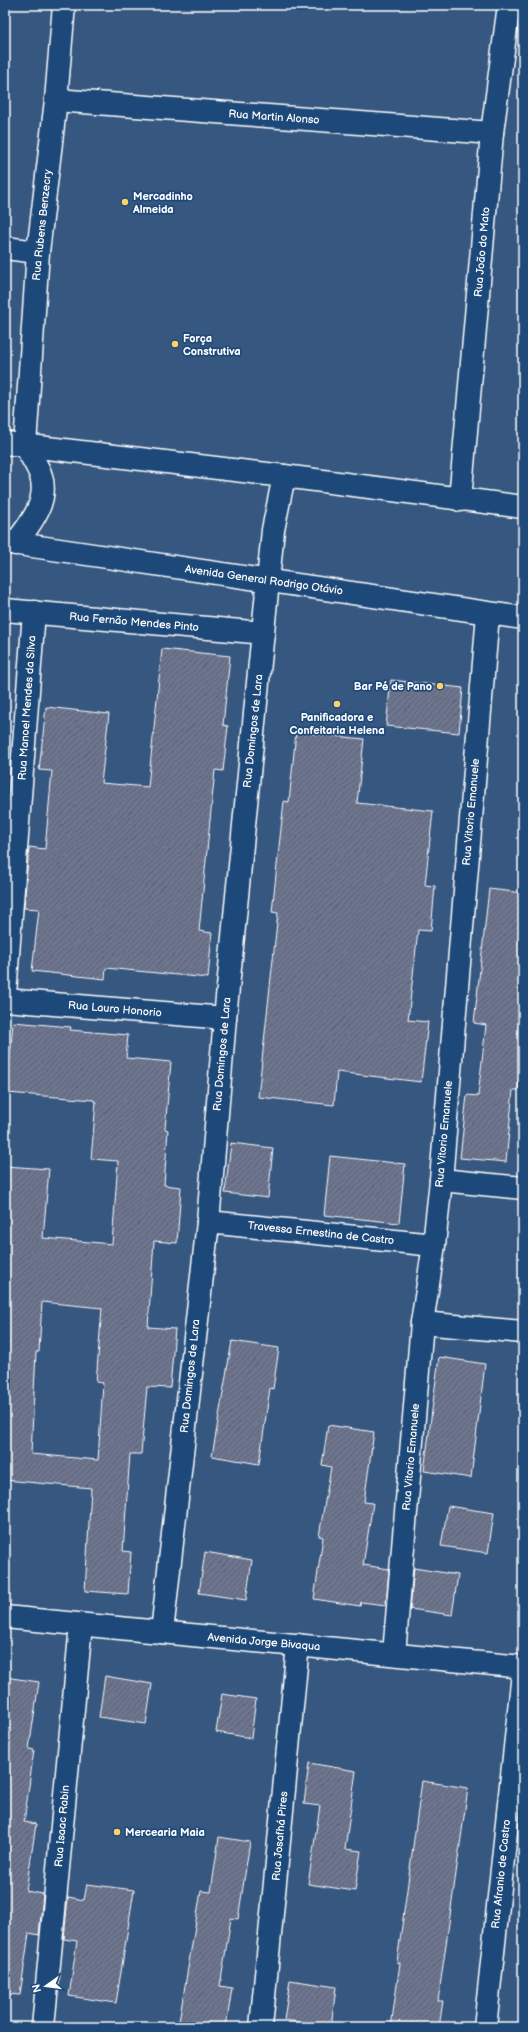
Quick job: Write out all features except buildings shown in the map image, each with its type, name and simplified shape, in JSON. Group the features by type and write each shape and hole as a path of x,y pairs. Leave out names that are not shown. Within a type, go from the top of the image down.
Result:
{"street":[{"name":"Rua Rubens Benzecry","path":"15,444 56,100 64,5"},
{"name":"Rua João do Mato","path":"460,500 492,133 509,5"},
{"name":"Rua Martin Alonso","path":"56,100 492,133"},
{"path":"5,248 38,252"},
{"path":"15,444 284,476 523,507"},
{"path":"10,543 35,517 42,497 41,477 15,444"},
{"name":"Rua Domingos de Lara","path":"162,1632 208,1222 225,1018 267,579 273,530 284,476"},
{"name":"Avenida General Rodrigo Otávio","path":"10,543 267,579 488,614 523,618"},
{"name":"Rua Fernão Mendes Pinto","path":"5,610 263,633"},
{"name":"Rua Manoel Mendes da Silva","path":"5,994 34,612"},
{"name":"Rua Vitorio Emanuele","path":"394,1654 422,1323 434,1245 441,1180 488,614"},
{"name":"Rua Lauro Honorio","path":"5,1000 225,1018"},
{"path":"441,1180 523,1188"},
{"name":"Travessa Ernestina de Castro","path":"208,1222 434,1245"},
{"path":"422,1323 523,1332"},
{"name":"Avenida Jorge Bivaqua","path":"5,1617 523,1667"},
{"name":"Rua Isaac Rabin","path":"43,2027 81,1624"},
{"name":"Rua Josafhá Pires","path":"262,2027 298,1645"},
{"name":"Rua Afranio de Castro","path":"485,2027 523,1673"}],"place":[{"name":"Mercadinho Almeida","path":"125,202"},
{"name":"Força Construtiva","path":"175,344"},
{"name":"Bar Pé de Pano","path":"440,686"},
{"name":"Panificadora e Confeitaria Helena","path":"337,704"},
{"name":"Mercearia Maia","path":"117,1832"}]}
